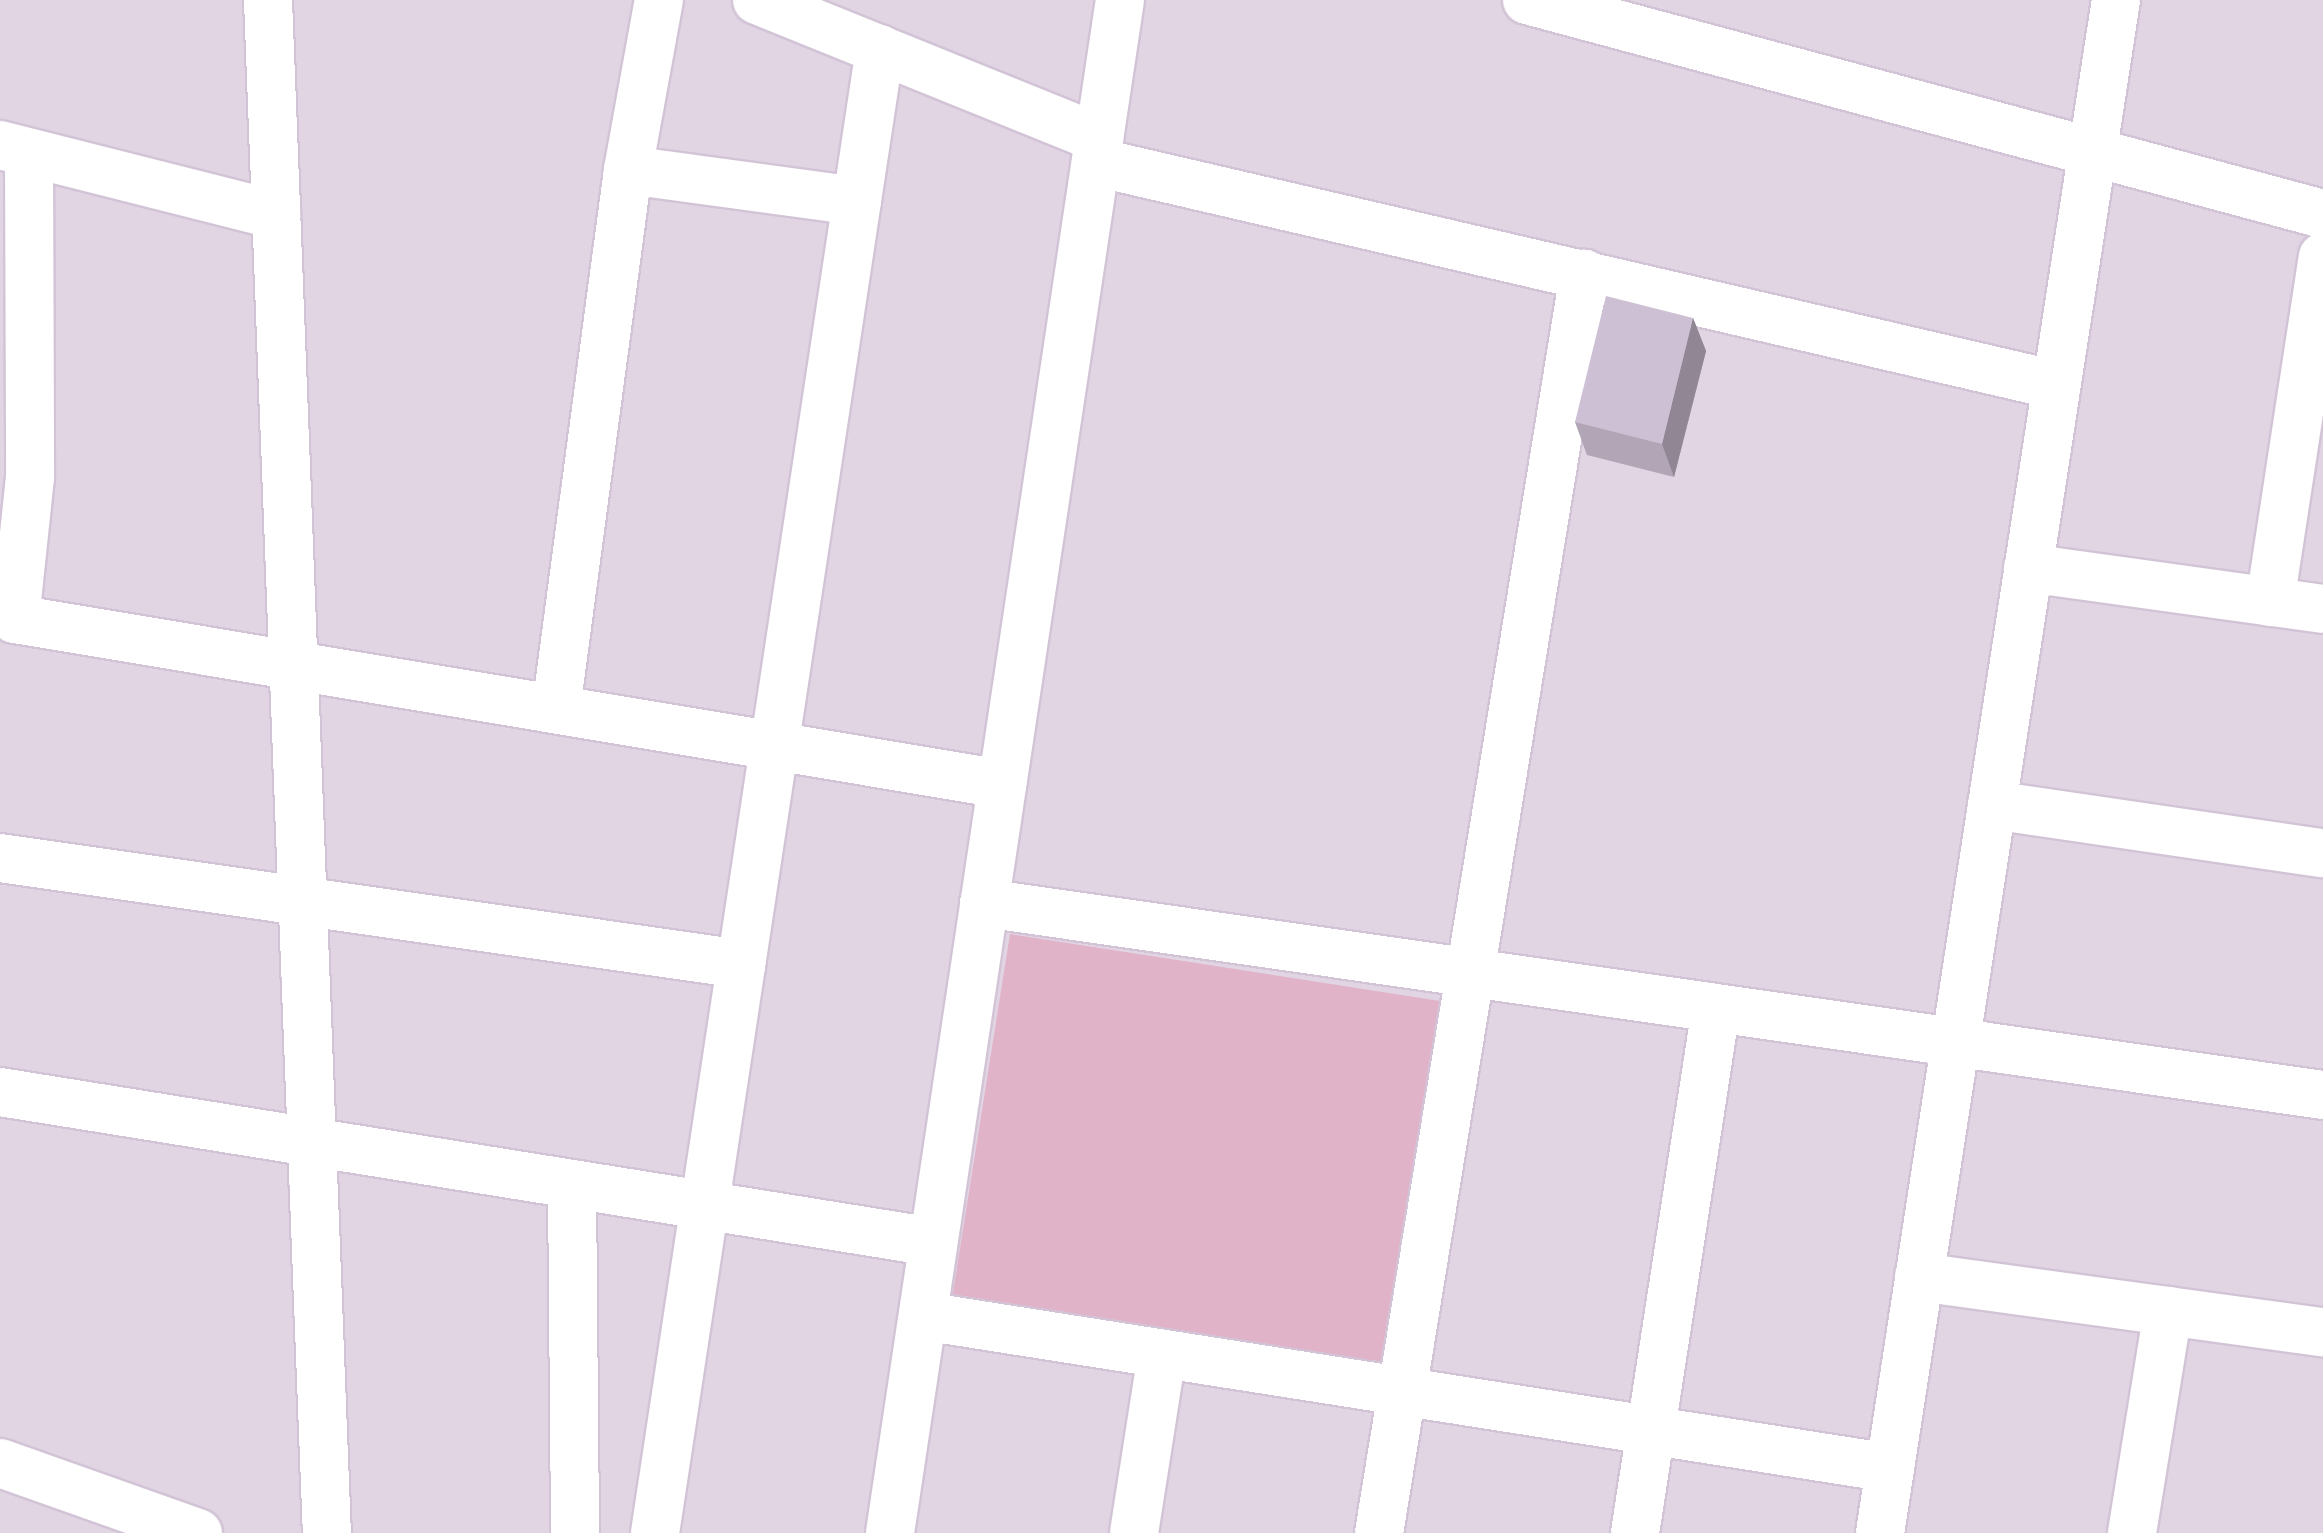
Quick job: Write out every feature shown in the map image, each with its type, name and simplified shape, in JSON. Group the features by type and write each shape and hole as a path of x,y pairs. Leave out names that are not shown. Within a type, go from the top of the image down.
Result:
{"street":[{"path":"268,0 327,1533"},
{"path":"556,709 628,170 660,0"},
{"path":"757,0 880,49 1098,150 1584,274 2056,384"},
{"path":"890,1533 1120,0"},
{"path":"1527,0 2323,214"},
{"path":"1880,1533 2116,0"},
{"path":"655,1533 880,49"},
{"path":"276,215 14,149 14,243 30,477 15,619 1002,784"},
{"path":"628,170 857,201"},
{"path":"2270,602 2323,257"},
{"path":"1378,1533 1584,274"},
{"path":"2028,568 2323,609"},
{"path":"1992,805 2323,853"},
{"path":"0,858 741,964"},
{"path":"984,903 2323,1095"},
{"path":"1634,1533 1716,1008"},
{"path":"0,1092 933,1242"},
{"path":"572,1184 575,1533"},
{"path":"1919,1277 2323,1332"},
{"path":"2132,1533 2168,1311"},
{"path":"922,1316 1890,1468"},
{"path":"1134,1533 1162,1354"},
{"path":"0,1463 198,1533"}],"shaded area":[{"path":"0,0 2323,0 2323,1533 0,1533"},
{"path":"1010,934 1440,1001 1382,1366 952,1299"}],"building":[{"path":"1606,296 1693,318 1662,444 1575,422"}]}
